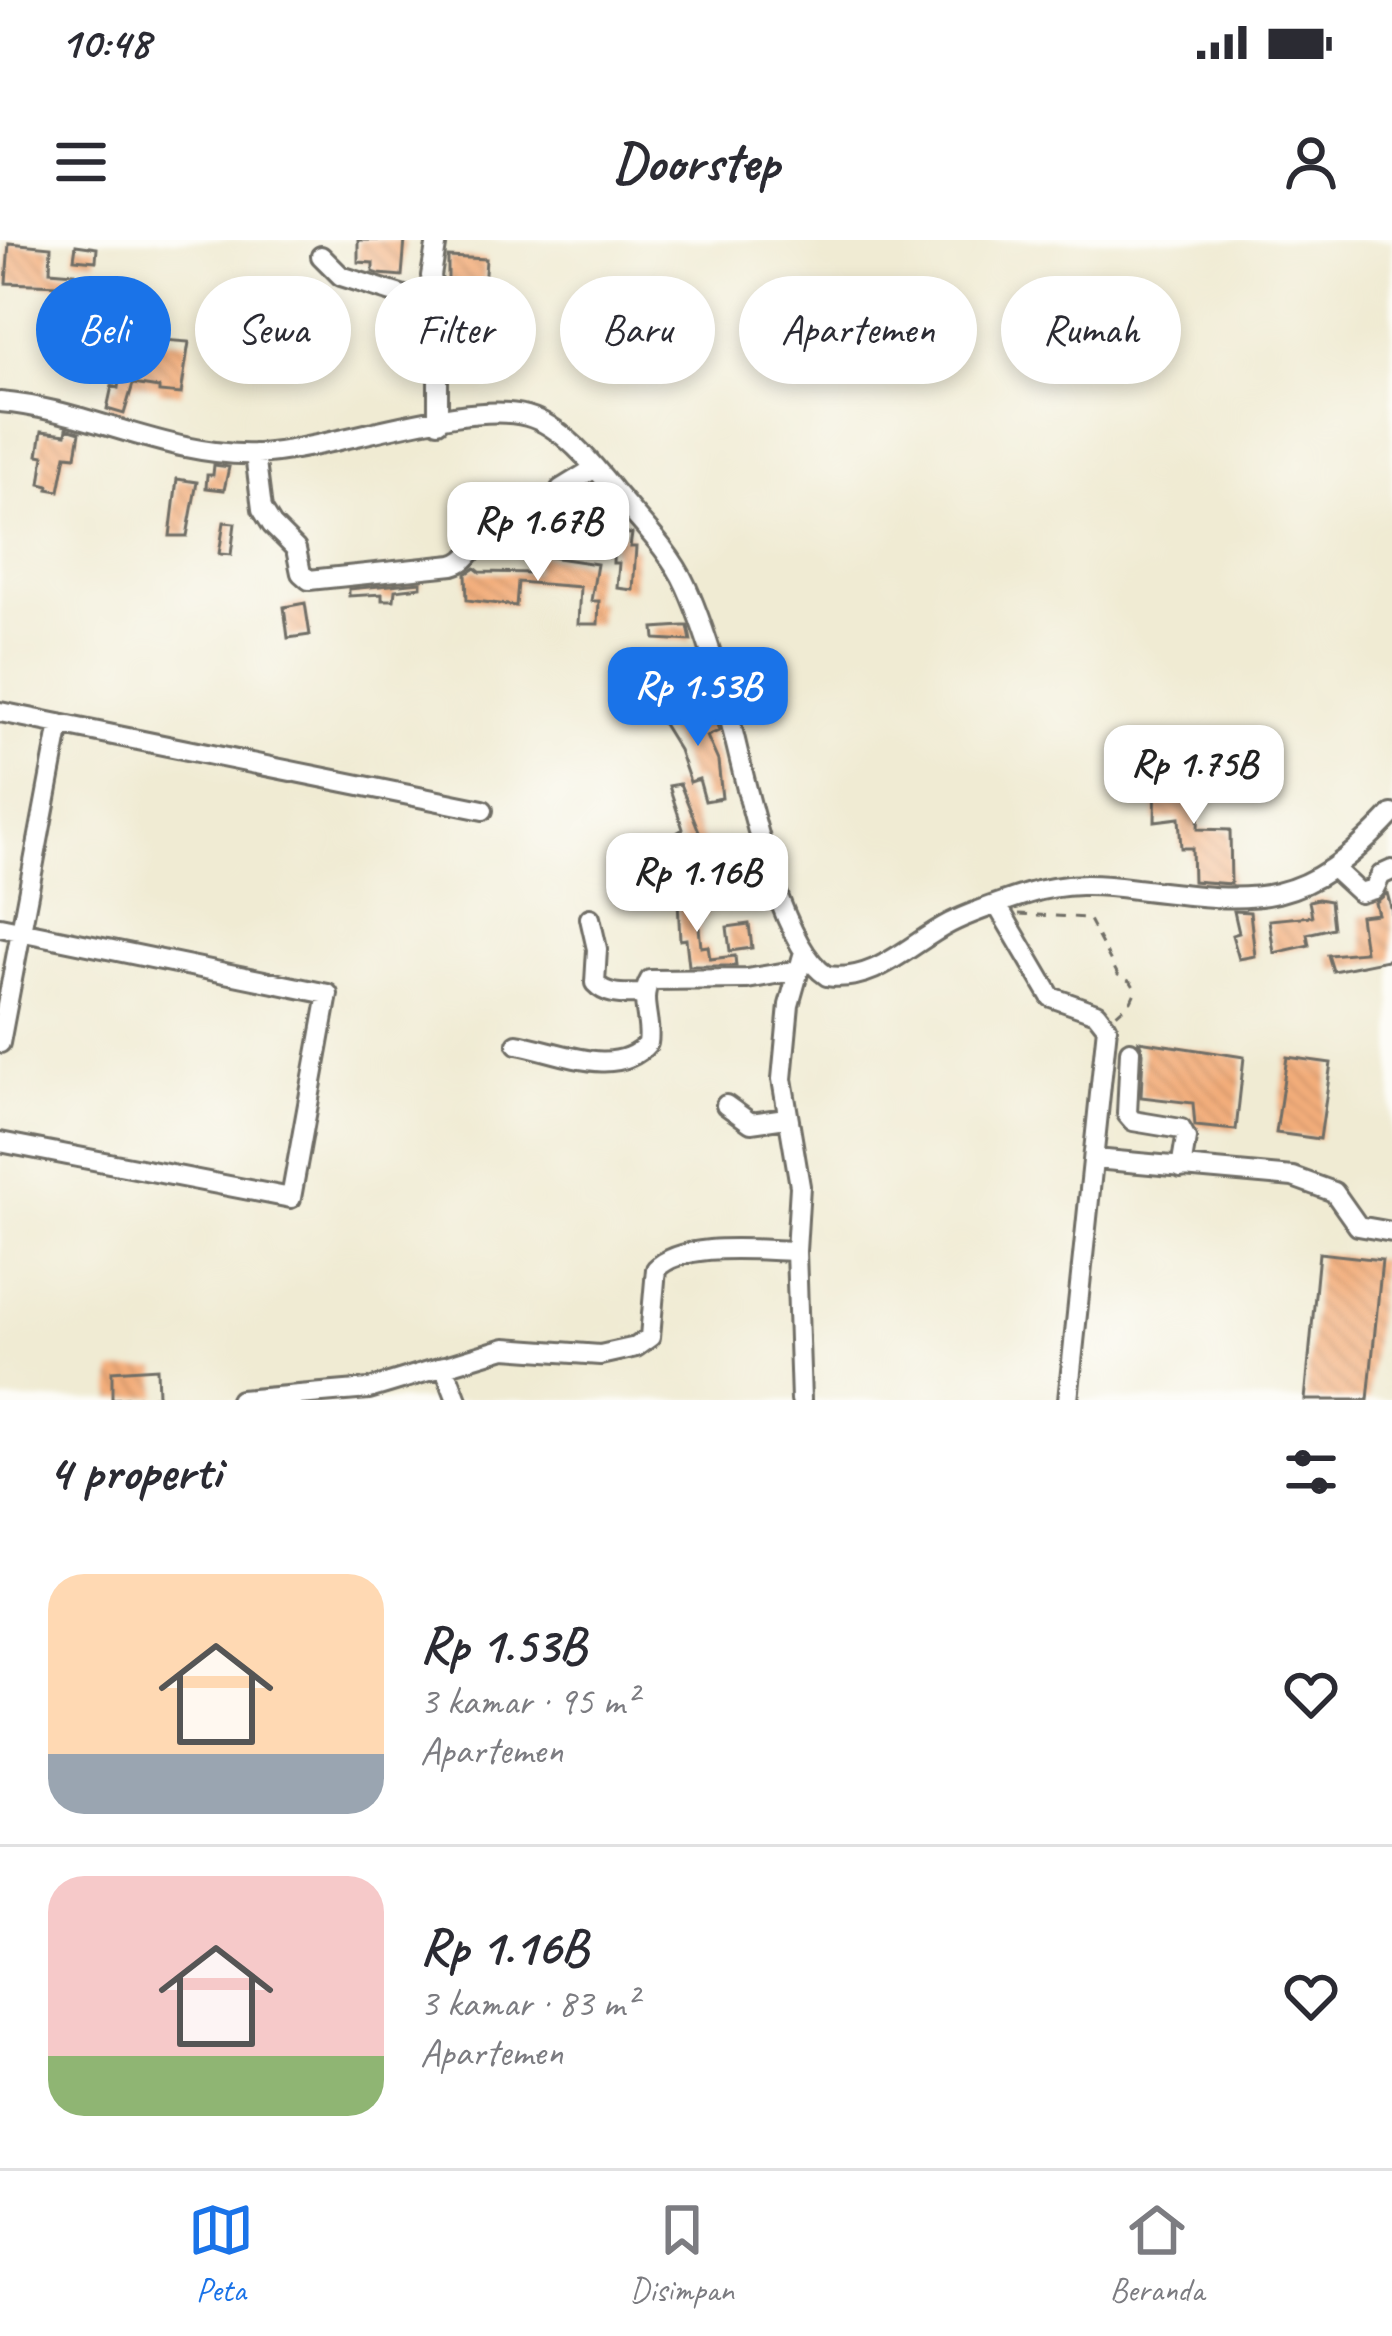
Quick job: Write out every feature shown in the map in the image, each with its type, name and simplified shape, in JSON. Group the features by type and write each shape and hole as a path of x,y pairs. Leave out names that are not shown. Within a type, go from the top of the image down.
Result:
{"street":[{"path":"431,276 437,240"},
{"path":"321,256 341,276 375,287"},
{"path":"438,384 438,422"},
{"path":"0,402 78,415 195,448 255,454 512,413 547,425 596,468 685,582 723,691 769,863 802,961 783,1042 786,1118 800,1186 796,1251 801,1400"},
{"path":"255,454 262,509 296,549 302,573 310,580 453,565 464,562 478,544 492,538 550,541 556,536 561,489 596,468"},
{"path":"0,712 483,810"},
{"path":"0,1043 60,724"},
{"path":"802,961 827,976 854,978 946,926 1000,904 1073,884 1257,899 1294,891 1334,868 1392,814"},
{"path":"1334,868 1360,893 1374,889 1381,875 1392,871"},
{"path":"1000,904 1051,997 1096,1013 1107,1027 1067,1400"},
{"path":"590,918 597,949 595,983 614,994 644,994"},
{"path":"0,927 328,994 291,1198 0,1142"},
{"path":"518,1044 609,1063 626,1060 648,1043 644,994 647,983 655,978 747,980 802,961"},
{"path":"1130,1052 1126,1114 1133,1121 1185,1133 1181,1168"},
{"path":"726,1105 751,1123 786,1118"},
{"path":"1095,1160 1293,1177 1327,1186 1358,1226 1392,1232"},
{"path":"240,1400 369,1389 505,1348 600,1355 629,1350 650,1336 660,1264 709,1251 796,1251"},
{"path":"444,1366 458,1400"}],"path":[{"path":"1000,904 1014,913 1084,916 1091,922 1118,975 1136,990 1107,1027"}],"building":[{"path":"358,240 405,240 402,276 379,274 373,272 373,263 358,262"},
{"path":"9,243 51,247 50,271 75,273 36,276 36,284 6,283"},
{"path":"76,245 97,248 96,261 74,259"},
{"path":"448,257 486,259 485,276 448,276"},
{"path":"171,341 189,342 181,394 159,392 159,388 133,384 171,384"},
{"path":"119,384 133,384 124,414 107,409 112,386 118,388"},
{"path":"67,428 80,432 76,456 66,455 59,491 48,489 40,484 42,431 66,434"},
{"path":"214,465 229,467 224,490 206,488"},
{"path":"177,479 197,482 187,536 170,536"},
{"path":"224,522 235,523 231,555 219,554"},
{"path":"614,533 632,534 630,547 636,547 633,590 617,588"},
{"path":"537,555 597,564 591,601 599,601 598,624 578,624 580,587 518,582 516,606 467,600 466,574 475,568 535,573"},
{"path":"421,582 421,587 395,590 394,600 382,600 382,594 349,596 349,589"},
{"path":"305,603 310,635 288,638 284,607"},
{"path":"688,626 691,641 655,639 654,628"},
{"path":"688,673 689,691 652,693 650,680"},
{"path":"711,704 719,731 707,736 718,761 722,798 705,801 699,779 690,782 663,724"},
{"path":"1182,768 1194,768 1198,829 1230,830 1231,884 1193,881 1192,848 1181,848 1179,818 1155,821 1156,772 1182,774"},
{"path":"680,784 705,846 688,854 678,832 683,829 669,786"},
{"path":"1387,893 1392,911 1392,959 1333,971 1328,955 1365,952 1360,916 1378,914 1375,903"},
{"path":"704,898 706,917 698,918 701,947 708,946 710,959 735,956 736,966 689,966 686,939 680,940 678,901"},
{"path":"1309,901 1330,901 1333,928 1307,934 1309,945 1274,953 1269,920 1312,916"},
{"path":"1234,911 1250,912 1255,956 1239,959 1232,935 1239,933"},
{"path":"749,924 752,948 730,951 727,927"},
{"path":"1139,1041 1244,1057 1236,1130 1195,1126 1193,1103 1141,1097 1143,1052"},
{"path":"1287,1057 1331,1063 1320,1139 1276,1133"},
{"path":"1319,1253 1382,1260 1368,1400 1305,1400"},
{"path":"157,1368 158,1396 112,1399 112,1371"}]}
